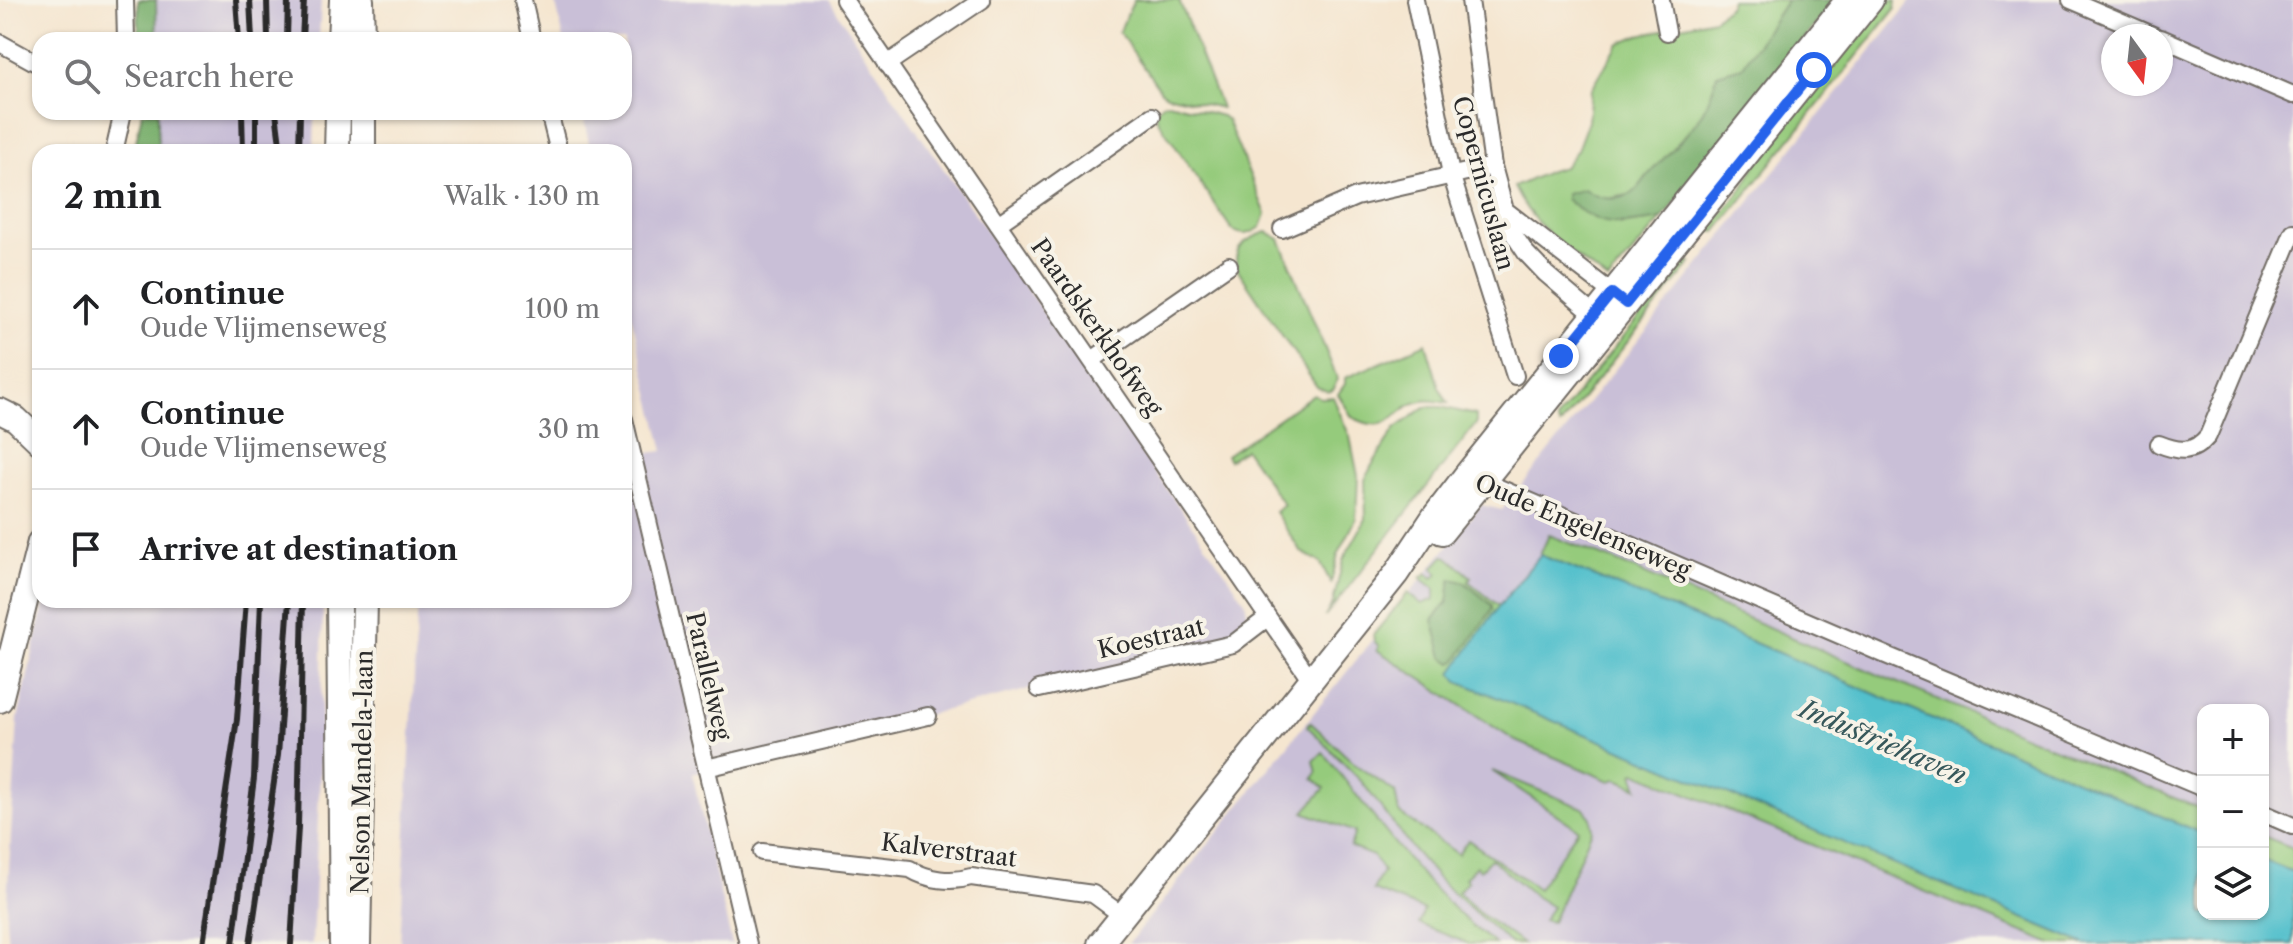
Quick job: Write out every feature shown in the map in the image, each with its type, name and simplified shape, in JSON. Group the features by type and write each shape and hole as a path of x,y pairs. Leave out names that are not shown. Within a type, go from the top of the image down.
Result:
{"street":[{"path":"125,0 126,32"},
{"path":"340,32 342,0"},
{"path":"361,0 362,32"},
{"path":"523,0 530,32"},
{"name":"Paardskerkhofweg","path":"844,0 1311,680"},
{"path":"887,64 982,0"},
{"name":"Copernicuslaan","path":"1415,0 1451,174 1515,376"},
{"name":"Copernicuslaan","path":"1470,0 1493,166 1510,229 1526,253 1546,274 1601,321"},
{"path":"1661,0 1667,32"},
{"path":"1475,478 1619,298 1848,0"},
{"path":"1619,298 1871,0"},
{"path":"2071,0 2127,24"},
{"path":"0,43 32,61"},
{"path":"2173,43 2293,95"},
{"path":"998,224 1152,116"},
{"path":"116,144 121,120"},
{"path":"337,144 338,120"},
{"path":"363,120 363,144"},
{"path":"551,120 557,144"},
{"path":"1282,229 1356,197 1493,166"},
{"name":"Copernicuslaan","path":"1505,210 1619,298"},
{"path":"2159,444 2187,451 2200,446 2208,436 2293,232"},
{"path":"1092,360 1229,265"},
{"path":"0,411 32,431"},
{"name":"Parallelweg","path":"632,453 748,944"},
{"name":"Oude Engelenseweg","path":"1100,944 1396,574 1434,517 1475,478 2197,785"},
{"path":"0,700 32,574"},
{"name":"Nelson Mandela-laan","path":"339,608 342,944"},
{"name":"Nelson Mandela-laan","path":"358,944 365,608"},
{"name":"Koestraat","path":"1039,689 1233,644 1267,618"},
{"path":"706,768 928,716"},
{"path":"2269,816 2293,826"},
{"name":"Kalverstraat","path":"762,852 910,869 922,876 958,881 971,877 1093,894 1123,916"}],"shaded area":[{"path":"143,0 321,0 319,32 144,32"},
{"path":"555,0 829,0 898,104 1245,601 1249,622 1216,643 692,773 732,944 400,944 418,608 632,608 632,455 664,451 632,319 632,144 589,144 584,120 632,120 632,32 562,32"},
{"path":"1912,0 2293,0 2293,875 2269,865 2269,704 2197,704 2197,834 1541,555 1499,606 1453,672 1458,681 2085,944 1128,944 1481,505 1502,510"},
{"path":"143,120 315,120 314,144 140,144"},
{"path":"43,608 323,608 320,774 312,944 8,944 6,918 18,719"}],"green space":[{"path":"138,0 156,0 157,32 139,32"},
{"path":"1134,0 1179,0 1221,108 1161,91 1119,32"},
{"path":"1731,0 1787,0 1742,67 1717,74 1703,115 1633,194 1607,199 1592,195 1620,225 1662,219 1608,281 1543,228 1514,187 1564,167 1577,150 1588,121 1591,90 1618,44 1639,35 1714,19 1729,6"},
{"path":"1787,0 1835,0 1662,219 1634,223 1600,221 1566,199 1566,194 1584,189 1613,199 1636,191 1698,119 1717,74 1742,67"},
{"path":"1885,0 1896,1 1895,9 1716,232 1709,231 1742,189 1761,155"},
{"path":"1168,102 1227,120 1266,214 1261,227 1247,234 1232,230 1157,119 1156,110"},
{"path":"140,120 158,120 157,144 136,144"},
{"path":"1267,232 1280,239 1337,378 1334,389 1329,392 1317,387 1238,270 1236,256 1242,245"},
{"path":"1685,260 1691,263 1560,426 1557,421 1560,415"},
{"path":"1426,343 1439,387 1448,403 1431,400 1412,404 1385,423 1366,423 1352,417 1338,394 1345,384 1345,378"},
{"path":"1314,394 1321,398 1333,397 1350,437 1358,476 1356,519 1338,555 1331,583 1320,562 1301,552 1275,512 1284,505 1245,449 1229,460 1226,455"},
{"path":"1425,407 1441,407 1476,415 1476,424 1325,617 1333,603 1343,560 1366,519 1365,480 1371,467 1395,429"},
{"path":"1549,535 1620,563 2197,808 2197,831 1694,617 1540,555"},
{"path":"1444,556 1471,577 1468,581 1499,606 1453,672 1458,681 2085,944 2052,944 1635,772 1638,788 1617,779 1610,781 1514,740 1377,650 1379,646 1373,635 1408,593 1422,604 1435,599 1435,589 1421,578 1427,573 1433,578 1438,573 1433,568"},
{"path":"1451,579 1464,582 1492,605 1492,610 1452,663 1443,657 1433,620 1448,602"},
{"path":"1310,722 1356,765 1395,792 1399,813 1458,854 1468,840 1538,889 1578,829 1492,771 1583,808 1591,818 1592,830 1552,922 1543,920 1552,907 1491,859 1480,870 1476,866 1458,892 1481,914 1522,944 1511,944 1442,883 1361,781 1307,726"},
{"path":"1323,752 1424,878 1495,944 1469,944 1419,924 1424,910 1373,890 1383,871 1373,856 1350,847 1355,832 1304,812 1325,788 1313,778 1317,773 1314,761"},
{"path":"2269,838 2293,848 2293,872 2269,862"}],"water":[{"name":"Industriehaven","path":"1540,555 1694,617 2197,831 2197,920 2269,920 2269,862 2293,872 2293,944 2085,944 1458,681 1452,673"}],"railway":[{"path":"236,0 238,32"},
{"path":"250,0 252,32"},
{"path":"267,0 268,32"},
{"path":"287,32 288,0"},
{"path":"302,32 304,0"},
{"path":"242,120 243,144"},
{"path":"256,120 256,144"},
{"path":"277,120 280,144"},
{"path":"299,144 300,120"},
{"path":"203,944 237,719 245,608"},
{"path":"233,944 254,778 261,608"},
{"path":"250,944 278,755 288,608"},
{"path":"291,944 298,827 303,608"}],"route":[{"path":"1561,356 1612,293 1626,304 1814,70"}]}
